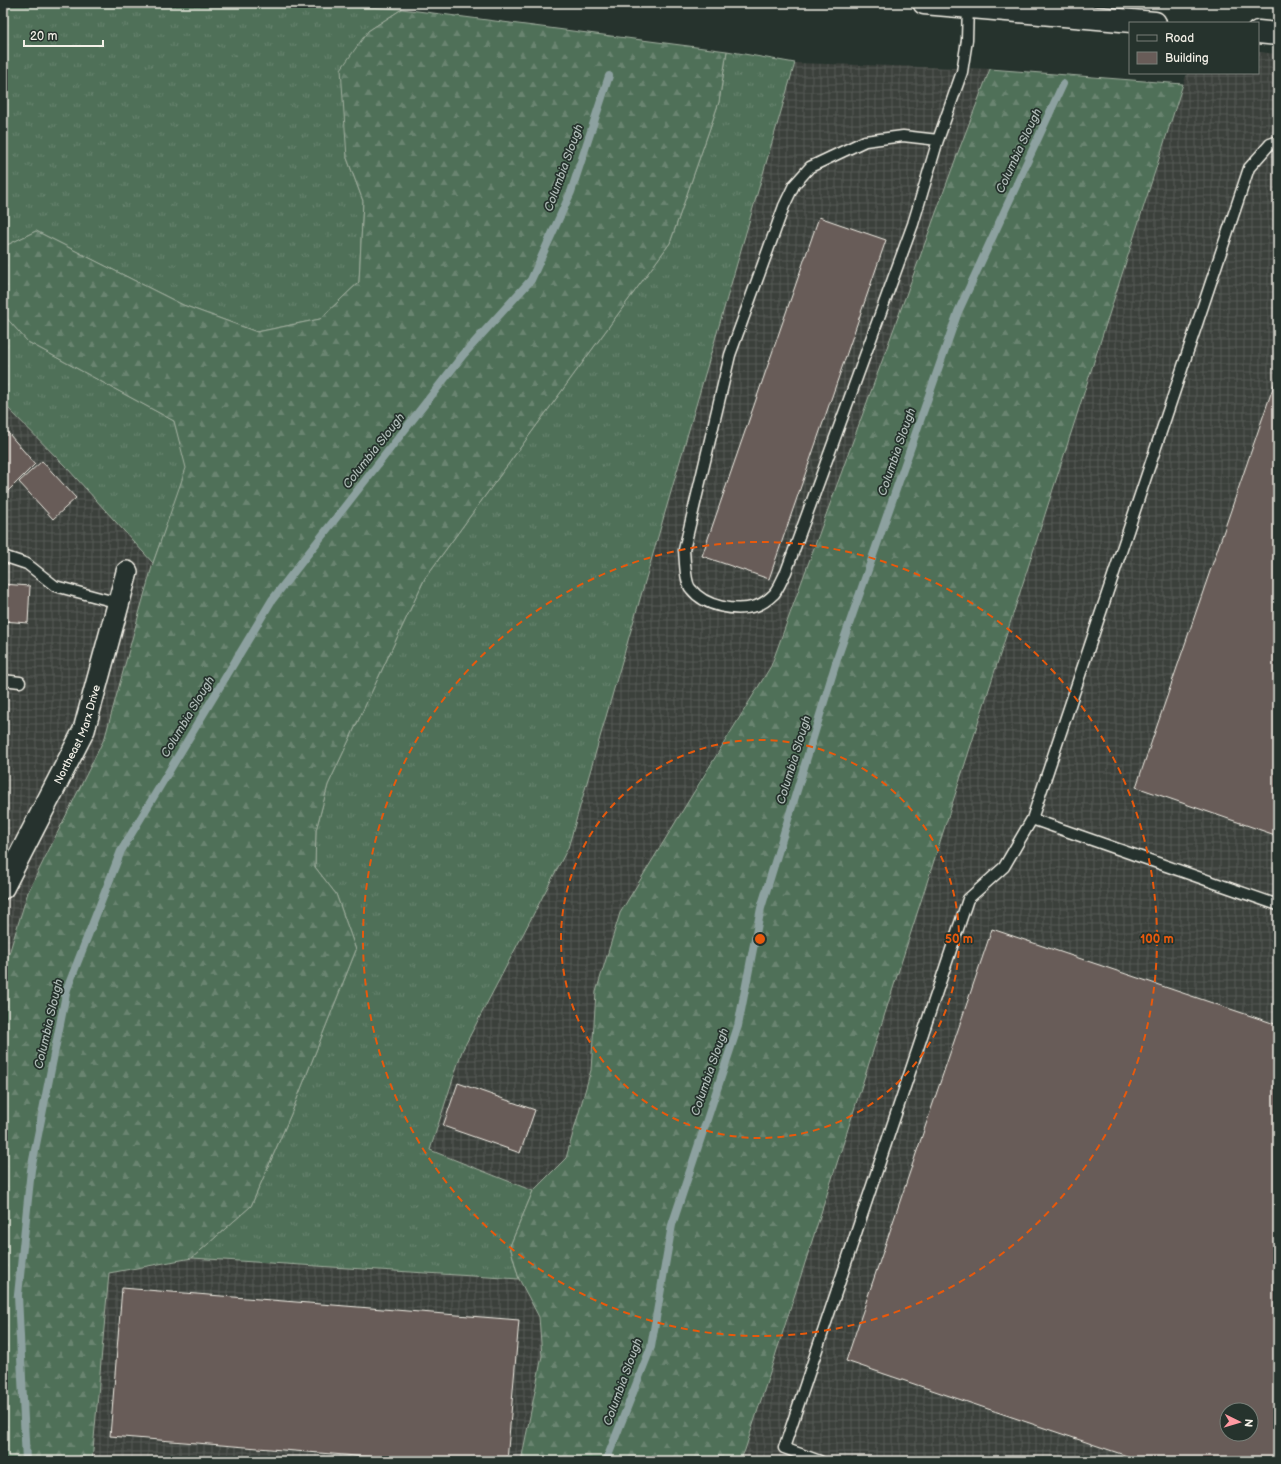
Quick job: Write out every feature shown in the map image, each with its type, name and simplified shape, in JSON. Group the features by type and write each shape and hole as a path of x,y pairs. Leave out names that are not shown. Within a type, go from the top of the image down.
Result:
{"main road":[{"path":"924,3 968,5 1145,22"},
{"path":"1259,32 1278,34"}],"street":[{"name":"Northeast Marx Drive","path":"3,888 84,730 127,572"}],"lane":[{"path":"938,140 903,136 865,141 810,167 794,185 784,206 730,355 684,550 687,578 690,588 703,600 722,607 742,609 758,605 775,593 786,572 913,224 938,140 962,72 967,40 968,5"},
{"path":"820,1461 784,1448 968,899 1004,867 1032,819 1249,168 1270,144 1278,141"},
{"path":"3,556 27,564 55,586 119,603"},
{"path":"3,680 20,682"},
{"path":"1032,819 1278,905"}],"shaded area":[{"path":"1259,52 1278,54 1278,1461 740,1461 745,1450 1187,74 1259,74"},
{"path":"795,63 990,69 957,155 771,666 698,783 596,992 591,1070 566,1158 533,1191 430,1151 462,1051 568,848"},
{"path":"3,403 67,468 153,563 105,737 28,892 3,973"},
{"path":"192,1258 519,1279 539,1317 542,1356 521,1461 92,1461 109,1273"}],"green space":[{"path":"3,3 291,3 402,9 368,31 347,158 363,201 359,282 320,319 257,332 183,305 36,231 3,247"},
{"path":"402,9 727,51 719,102 670,243 425,578 328,785 316,830 315,867 336,894 356,950 291,1114 251,1206 192,1258 109,1273 92,1461 3,1461 3,973 28,892 105,737 153,563 186,468 174,421 28,342 3,314 3,247 36,231 183,305 257,332 320,319 359,282 363,201 347,158 341,69 368,31"},
{"path":"727,51 795,63 568,848 462,1051 430,1150 533,1191 510,1246 519,1279 192,1258 251,1206 291,1114 356,950 336,894 315,867 316,830 328,785 425,578 670,243 719,102"},
{"path":"990,69 1183,84 745,1450 740,1461 521,1461 542,1356 539,1317 519,1279 510,1246 533,1191 566,1158 591,1070 596,992 620,913 771,666 957,155"},
{"path":"3,314 28,342 174,421 187,468 153,563 67,468 3,403"}],"building":[{"path":"819,217 886,240 769,579 702,556"},
{"path":"1278,373 1278,836 1136,787"},
{"path":"3,427 35,464 3,496"},
{"path":"42,461 76,498 53,519 19,482"},
{"path":"3,584 30,586 28,623 3,621"},
{"path":"992,929 1278,1025 1278,1461 1142,1461 846,1361"},
{"path":"458,1083 535,1110 520,1153 443,1126"},
{"path":"122,1288 519,1320 507,1461 418,1461 110,1436"}],"waterway":[{"name":"Columbia Slough","path":"26,1461 18,1295 31,1170 67,989 121,851 272,600 463,355 531,280 571,192 609,76"},
{"name":"Columbia Slough","path":"606,1461 651,1347 672,1225 738,1026 761,908 838,656 958,312 1063,84"}]}
